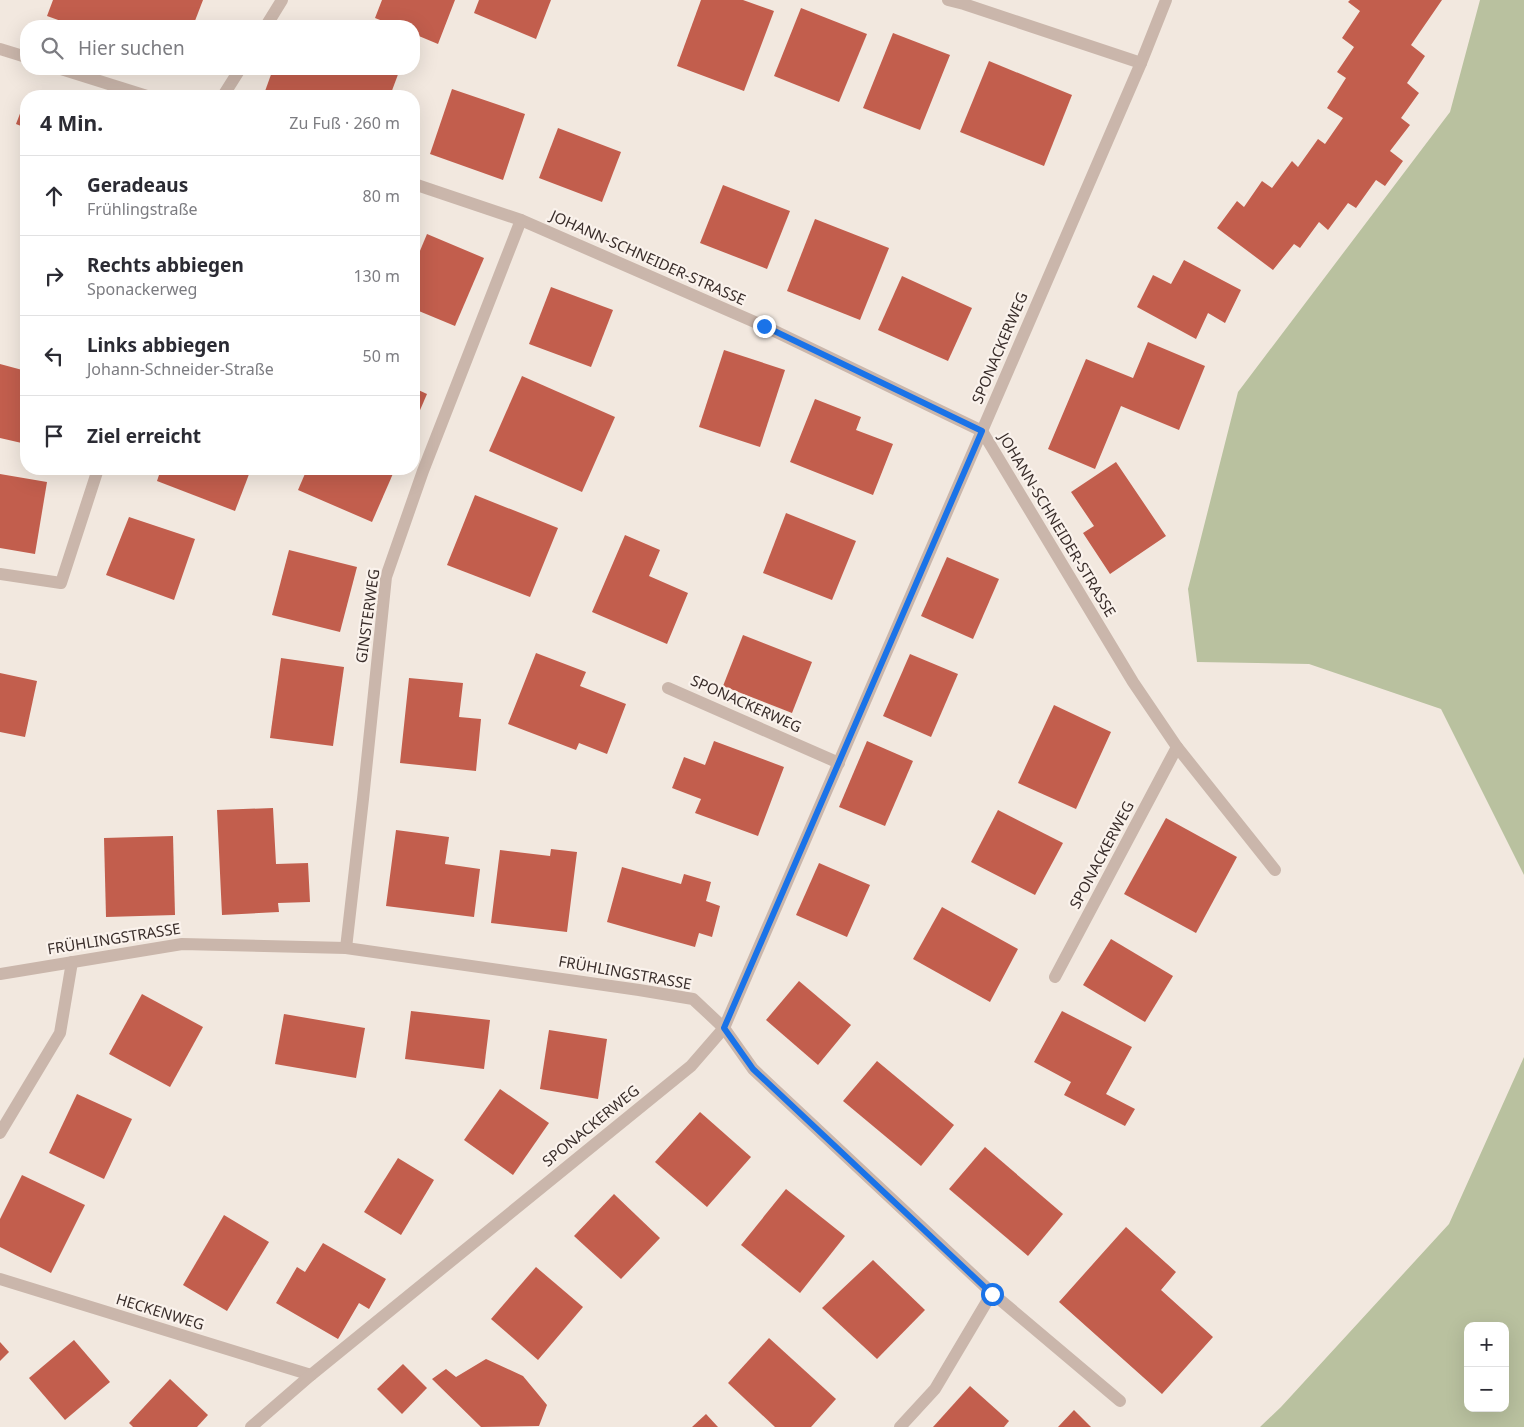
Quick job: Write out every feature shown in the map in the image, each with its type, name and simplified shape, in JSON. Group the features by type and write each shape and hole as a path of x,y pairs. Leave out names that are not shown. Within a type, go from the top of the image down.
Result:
{"street":[{"path":"270,20 282,0"},
{"path":"948,0 1141,63"},
{"name":"SPONACKERWEG","path":"251,1427 311,1375 690,1066 724,1028 1141,63 1166,0"},
{"path":"0,49 20,56"},
{"path":"80,75 128,90"},
{"path":"227,90 236,75"},
{"name":"JOHANN-SCHNEIDER-STRASSE","path":"420,186 521,220 764,326 982,431 1133,682 1177,747 1275,870"},
{"name":"GINSTERWEG","path":"346,948 364,799 386,577 423,471 521,220"},
{"path":"0,574 61,583 96,475"},
{"name":"SPONACKERWEG","path":"668,688 839,763"},
{"name":"SPONACKERWEG","path":"1055,977 1177,747"},
{"name":"FRÜHLINGSTRASSE","path":"0,974 182,944 346,948 630,988 693,999 724,1028 753,1069 992,1294 1120,1401"},
{"path":"0,1133 60,1033 72,962"},
{"name":"HECKENWEG","path":"0,1279 311,1375"},
{"path":"900,1427 935,1389 992,1294"}],"green space":[{"path":"1480,0 1524,0 1524,875 1441,709 1309,664 1197,662 1188,589 1238,392 1450,112"},
{"path":"1524,1057 1524,1427 1260,1427 1281,1407 1449,1224"}],"building":[{"path":"53,0 203,0 195,20 58,20 47,16"},
{"path":"382,0 455,0 438,44 420,36 420,20 380,20 375,18"},
{"path":"479,0 551,0 536,39 474,13"},
{"path":"701,0 743,0 774,11 744,91 677,66"},
{"path":"1350,0 1442,0 1411,45 1425,56 1407,83 1419,93 1401,118 1410,125 1390,151 1403,161 1385,186 1376,180 1356,208 1348,203 1328,230 1319,222 1300,248 1294,244 1273,270 1217,228 1237,201 1244,207 1262,181 1272,188 1292,161 1298,167 1318,139 1325,144 1343,118 1327,108 1346,78 1337,72 1354,47 1342,38 1360,11 1348,2"},
{"path":"801,8 867,34 839,102 774,76"},
{"path":"893,33 950,55 920,130 863,108"},
{"path":"989,61 1072,95 1044,166 960,132"},
{"path":"271,75 398,75 392,90 265,90"},
{"path":"452,89 525,114 503,180 430,154"},
{"path":"20,114 20,126 16,124"},
{"path":"558,128 621,152 602,202 539,178"},
{"path":"723,185 790,211 767,269 700,243"},
{"path":"815,219 889,248 860,320 787,291"},
{"path":"427,234 484,258 455,326 420,311 420,251"},
{"path":"1184,260 1241,290 1225,323 1208,313 1196,339 1137,307 1153,275 1171,284"},
{"path":"902,276 972,308 948,361 878,330"},
{"path":"551,287 613,310 591,367 529,344"},
{"path":"1148,342 1205,366 1179,430 1121,406 1095,469 1048,449 1086,359 1133,378"},
{"path":"724,350 785,370 760,447 699,427"},
{"path":"0,364 20,369 20,443 0,438"},
{"path":"522,376 615,417 582,492 489,451"},
{"path":"420,391 427,394 420,410"},
{"path":"815,399 861,417 856,430 893,444 873,495 790,462"},
{"path":"1116,462 1166,536 1110,574 1083,533 1094,526 1071,492"},
{"path":"0,474 47,482 35,554 0,548"},
{"path":"159,475 249,475 235,511 157,481"},
{"path":"304,475 392,475 372,522 298,490"},
{"path":"475,495 558,528 530,597 447,565"},
{"path":"786,513 856,541 832,600 763,573"},
{"path":"129,517 195,539 174,600 106,575"},
{"path":"625,535 660,550 649,576 688,593 667,644 592,612"},
{"path":"289,550 357,567 340,632 272,615"},
{"path":"947,557 999,579 973,639 921,616"},
{"path":"743,635 812,662 792,713 723,686"},
{"path":"536,653 586,672 580,686 626,704 607,754 579,743 576,750 508,724"},
{"path":"910,654 958,674 931,737 883,716"},
{"path":"281,658 344,667 333,746 270,738"},
{"path":"0,673 37,681 25,737 0,732"},
{"path":"409,678 463,683 459,717 481,719 476,771 400,763"},
{"path":"1054,705 1111,732 1076,809 1018,783"},
{"path":"714,741 784,767 758,836 695,813 701,799 672,788 684,757 705,765"},
{"path":"867,741 913,761 885,826 839,807"},
{"path":"273,808 276,864 308,863 310,902 278,903 279,912 222,915 217,810"},
{"path":"998,810 1063,843 1035,895 971,862"},
{"path":"1166,818 1237,857 1196,933 1124,894"},
{"path":"396,830 449,837 445,864 480,869 474,917 386,906"},
{"path":"173,836 175,915 106,917 104,838"},
{"path":"551,849 577,852 567,932 491,923 500,850 550,856"},
{"path":"819,863 870,885 847,937 796,915"},
{"path":"622,867 681,884 684,874 711,882 706,901 720,906 712,937 699,933 695,947 607,922"},
{"path":"942,907 1018,949 990,1002 913,959"},
{"path":"1111,939 1173,976 1145,1022 1083,985"},
{"path":"799,981 851,1025 818,1065 766,1020"},
{"path":"142,994 203,1027 170,1087 109,1054"},
{"path":"411,1011 490,1020 484,1069 405,1059"},
{"path":"1062,1011 1132,1047 1106,1094 1135,1109 1125,1126 1064,1095 1071,1082 1034,1062"},
{"path":"284,1014 365,1028 356,1078 275,1064"},
{"path":"549,1030 607,1039 598,1099 540,1089"},
{"path":"877,1061 954,1125 921,1166 843,1101"},
{"path":"500,1089 549,1123 513,1175 464,1140"},
{"path":"77,1094 132,1119 104,1179 49,1153"},
{"path":"700,1112 751,1157 707,1207 655,1162"},
{"path":"985,1147 1063,1214 1028,1256 949,1189"},
{"path":"398,1158 434,1180 401,1235 364,1212"},
{"path":"22,1175 85,1205 51,1273 0,1247 0,1219"},
{"path":"786,1189 845,1236 800,1293 741,1245"},
{"path":"614,1194 660,1238 621,1279 574,1236"},
{"path":"224,1215 269,1242 227,1311 183,1285"},
{"path":"1126,1227 1176,1272 1161,1290 1213,1337 1162,1394 1059,1302"},
{"path":"323,1243 386,1279 369,1309 359,1303 338,1339 276,1303 297,1267 305,1272"},
{"path":"873,1260 925,1310 877,1359 822,1308"},
{"path":"536,1267 583,1307 538,1360 491,1319"},
{"path":"769,1338 836,1399 811,1427 775,1427 728,1383"},
{"path":"74,1340 110,1382 65,1420 29,1378"},
{"path":"0,1342 9,1352 0,1361"},
{"path":"486,1359 523,1376 547,1405 539,1426 481,1427 432,1379 446,1369 456,1377"},
{"path":"403,1364 427,1388 402,1414 377,1389"},
{"path":"170,1379 208,1415 197,1427 133,1427 129,1423"},
{"path":"970,1386 1009,1421 1004,1427 933,1427"},
{"path":"1074,1410 1091,1427 1058,1427"},
{"path":"706,1414 718,1427 692,1427"}],"route":[{"path":"764,326 982,431 724,1028 753,1069 992,1294"}]}
